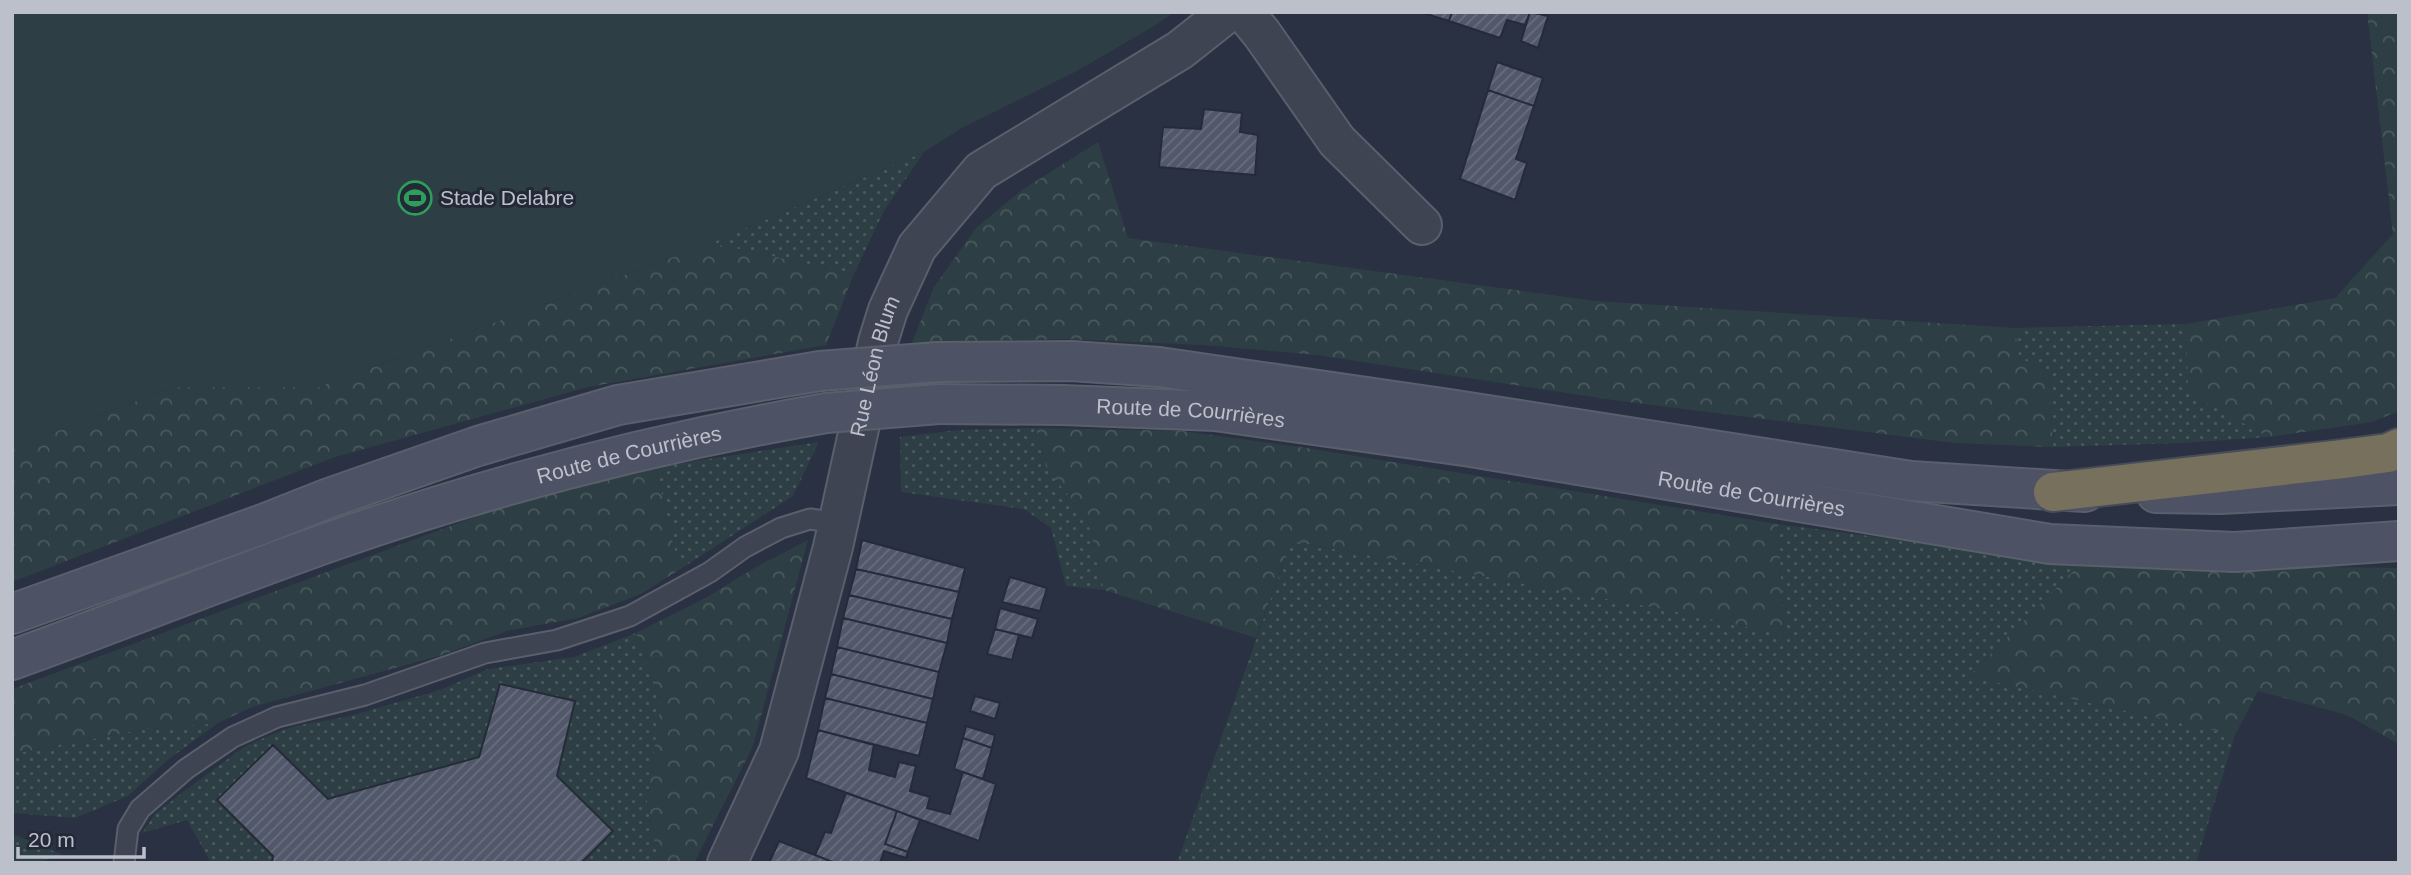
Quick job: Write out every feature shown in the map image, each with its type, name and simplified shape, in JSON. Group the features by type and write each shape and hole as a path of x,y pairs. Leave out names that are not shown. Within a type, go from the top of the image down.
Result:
{"highway":[{"path":"2053,492 2343,459 2388,453 2399,448"}],"main road":[{"name":"Route de Courrières","path":"12,614 478,446 618,405 820,371 938,362 1071,361 1159,367 1911,481 2053,492 2220,494 2399,485"},
{"name":"Route de Courrières","path":"12,660 335,540 573,467 738,428 826,413 939,404 1063,405 1215,411 1471,447 2050,544 2235,552 2399,541"}],"street":[{"name":"Rue Léon Blum","path":"727,863 779,751 839,523 878,342 888,310 917,247 981,171 1180,50 1228,12"},
{"path":"1244,12 1337,141 1422,225"}],"lane":[{"path":"124,863 128,829 140,810 186,769 233,737 276,718 365,695 485,653 557,640 630,616 710,572 745,547 780,528 810,519 839,523"}],"green space":[{"name":"Stade Delabre","path":"12,12 1174,12 1077,71 962,128 924,152 711,243 318,387 174,387 12,448"},
{"path":"2367,12 2399,12 2399,411 2372,422 2268,437 2188,392 2186,324 2335,298 2393,234"},
{"path":"1098,142 1128,238 1596,301 2015,328 2019,358 2049,371 2053,447 1955,443 1620,401 1317,355 1204,345 1066,339 912,343 934,287 976,228 1022,190"},
{"path":"924,152 884,211 854,274 711,243"},
{"path":"711,243 854,274 826,345 588,387 335,457 12,582 12,448 174,387 318,387"},
{"path":"2186,324 2189,392 2268,437 2053,447 2049,371 2019,358 2015,328"},
{"path":"1036,428 1047,470 1087,517 1104,590 1066,586 1051,528 1024,509 901,492 900,437 959,430"},
{"path":"1036,428 1182,431 1306,448 1778,524 1784,635 1673,611 1291,541 1256,638 1104,590 1087,517 1047,470"},
{"path":"819,442 793,496 679,570 656,467"},
{"path":"656,467 679,570 641,594 578,618 507,631 439,656 252,707 218,723 140,730 12,754 12,689 510,504"},
{"path":"1778,524 2080,564 1969,676 2235,735 2196,863 1177,863 1291,541 1673,611 1784,635"},
{"path":"808,540 753,746 694,863 653,863 657,855 647,803 661,701 636,633 709,596 756,567"},
{"path":"2080,564 2399,568 2399,744 2347,715 2258,691 2235,735 1969,676"},
{"path":"636,633 661,701 647,803 657,855 653,863 586,863 557,776 575,701 500,684 479,757 328,799 273,745 272,863 211,863 187,820 142,833 155,814 187,789 244,747 268,736 295,726 346,717 440,690 488,669 574,657"},
{"path":"218,723 169,759 128,796 75,818 12,813 12,754 140,730"},
{"path":"12,835 63,855 37,863 12,863"}],"building":[{"path":"1420,12 1452,12 1449,21"},
{"path":"1452,12 1530,12 1525,25 1507,20 1500,38 1449,21"},
{"path":"1530,12 1548,16 1538,48 1521,41"},
{"path":"1497,62 1543,78 1534,106 1488,90"},
{"path":"1488,90 1534,106 1516,159 1527,163 1515,200 1460,179"},
{"path":"1204,109 1242,113 1240,132 1258,135 1255,175 1159,167 1163,127 1201,129"},
{"path":"862,540 965,568 959,592 856,569"},
{"path":"856,569 959,592 952,619 849,595"},
{"path":"1010,577 1047,588 1040,611 1002,602"},
{"path":"849,595 952,619 947,643 843,618"},
{"path":"1000,608 1038,619 1032,638 995,629"},
{"path":"843,618 947,643 939,672 837,647"},
{"path":"995,629 1019,635 1012,660 987,654"},
{"path":"837,647 939,672 933,699 831,674"},
{"path":"831,674 933,699 927,723 825,698"},
{"path":"500,684 575,701 557,776 613,831 581,863 272,863 273,856 217,800 273,745 328,799 479,757"},
{"path":"975,696 1000,703 995,719 970,711"},
{"path":"825,698 927,723 919,756 818,730"},
{"path":"966,726 995,735 992,748 963,738"},
{"path":"818,730 874,745 869,770 895,777 899,762 916,766 910,791 930,797 927,808 950,814 963,772 996,784 979,841 806,778"},
{"path":"963,738 992,748 983,779 954,769"},
{"path":"846,793 897,811 885,844 908,852 906,858 884,851 880,863 835,863 815,855 825,832 831,833"},
{"path":"897,811 920,820 908,852 885,844"},
{"path":"779,841 815,855 835,863 769,863"}],"place":[{"name":"Stade Delabre","path":"415,198"}]}
